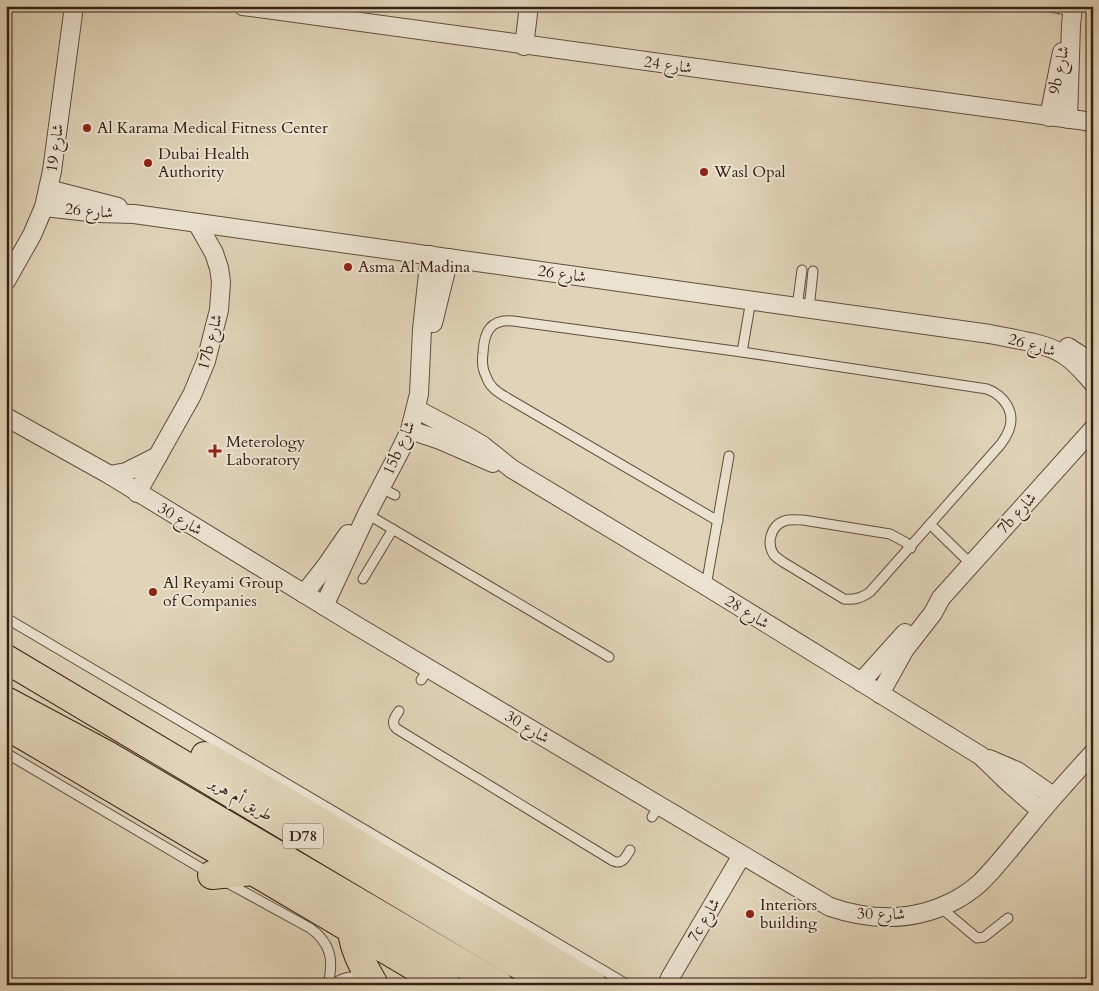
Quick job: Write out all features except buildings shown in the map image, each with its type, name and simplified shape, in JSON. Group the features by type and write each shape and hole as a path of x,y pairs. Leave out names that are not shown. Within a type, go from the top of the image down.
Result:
{"main road":[{"name":"طريق أم هرير","path":"6,659 553,985"},
{"path":"53,687 78,688 101,697 285,801 593,985"},
{"name":"طريق أم هرير","path":"6,701 107,755 499,985"},
{"path":"6,722 21,734 446,985"},
{"path":"212,875 254,871"},
{"path":"352,930 353,942 358,956 374,985"},
{"path":"390,952 403,969 420,985"}],"street":[{"name":"شارع 19","path":"7,277 32,235 44,207 74,6"},
{"path":"524,46 529,6"},
{"name":"شارع 24","path":"250,7 524,46 1093,122"},
{"name":"9b شارع","path":"1049,116 1072,14"},
{"name":"9b شارع","path":"1068,119 1072,14"},
{"name":"شارع 26","path":"48,189 112,205 134,214"},
{"name":"شارع 26","path":"44,207 98,213 134,214 990,334 1044,346 1062,354 1077,365 1093,383"},
{"name":"17b شارع","path":"137,493 200,378 219,310 221,282 219,268 214,253 197,223"},
{"name":"15b شارع","path":"421,377 421,345 430,255"},
{"name":"15b شارع","path":"304,594 350,532 388,491 416,409 421,377 449,258"},
{"name":"شارع 26","path":"990,334 1025,334 1049,339 1093,362"},
{"name":"شارع 28","path":"416,409 482,445 512,469 981,756 1017,771 1053,796"},
{"name":"شارع 30","path":"6,417 110,476 324,606 425,674 655,812 742,855 830,907 850,914 873,918 896,918 940,907 961,897 979,884 1053,796 1093,753"},
{"name":"7b شارع","path":"861,682 922,614 942,598 1093,429"},
{"name":"شارع 28","path":"410,430 512,469"},
{"path":"110,476 126,472 158,456"},
{"name":"15b شارع","path":"324,606 367,514"},
{"name":"7b شارع","path":"880,694 905,649 933,613 942,598"},
{"name":"شارع 28","path":"981,756 1041,811"},
{"name":"7c شارع","path":"667,985 742,855"},
{"path":"340,985 347,982 361,981 374,985"}],"lane":[{"path":"1045,6 1072,14"},
{"path":"802,270 803,308"},
{"path":"803,308 812,272"},
{"path":"742,352 751,300"},
{"path":"718,521 628,470 492,388 483,368 483,341 490,327 497,322 505,320 742,352 997,392 1009,409 1011,419 1010,429 1001,444 911,548 870,592 853,600 844,599 836,595 774,555 770,546 770,536 774,527 782,521 792,519 804,520 890,534 905,542 911,548"},
{"path":"706,586 729,456"},
{"path":"367,514 609,657"},
{"path":"931,525 972,564"},
{"path":"363,579 393,530"},
{"path":"6,618 628,985"},
{"path":"399,711 394,720 394,725 397,729 613,860 617,862 624,860 630,850"},
{"path":"6,753 212,875 319,934 330,954 331,966 328,985"},
{"path":"940,907 977,938 984,936 1008,918"}],"place":[{"name":"Al Karama Medical Fitness Center","path":"87,128"},
{"name":"Dubai Health Authority","path":"148,163"},
{"name":"Wasl Opal","path":"704,172"},
{"name":"Asma Al Madina","path":"348,267"},
{"name":"Meterology Laboratory","path":"215,451"},
{"name":"Al Reyami Group of Companies","path":"153,592"},
{"name":"Interiors building","path":"750,914"}]}
